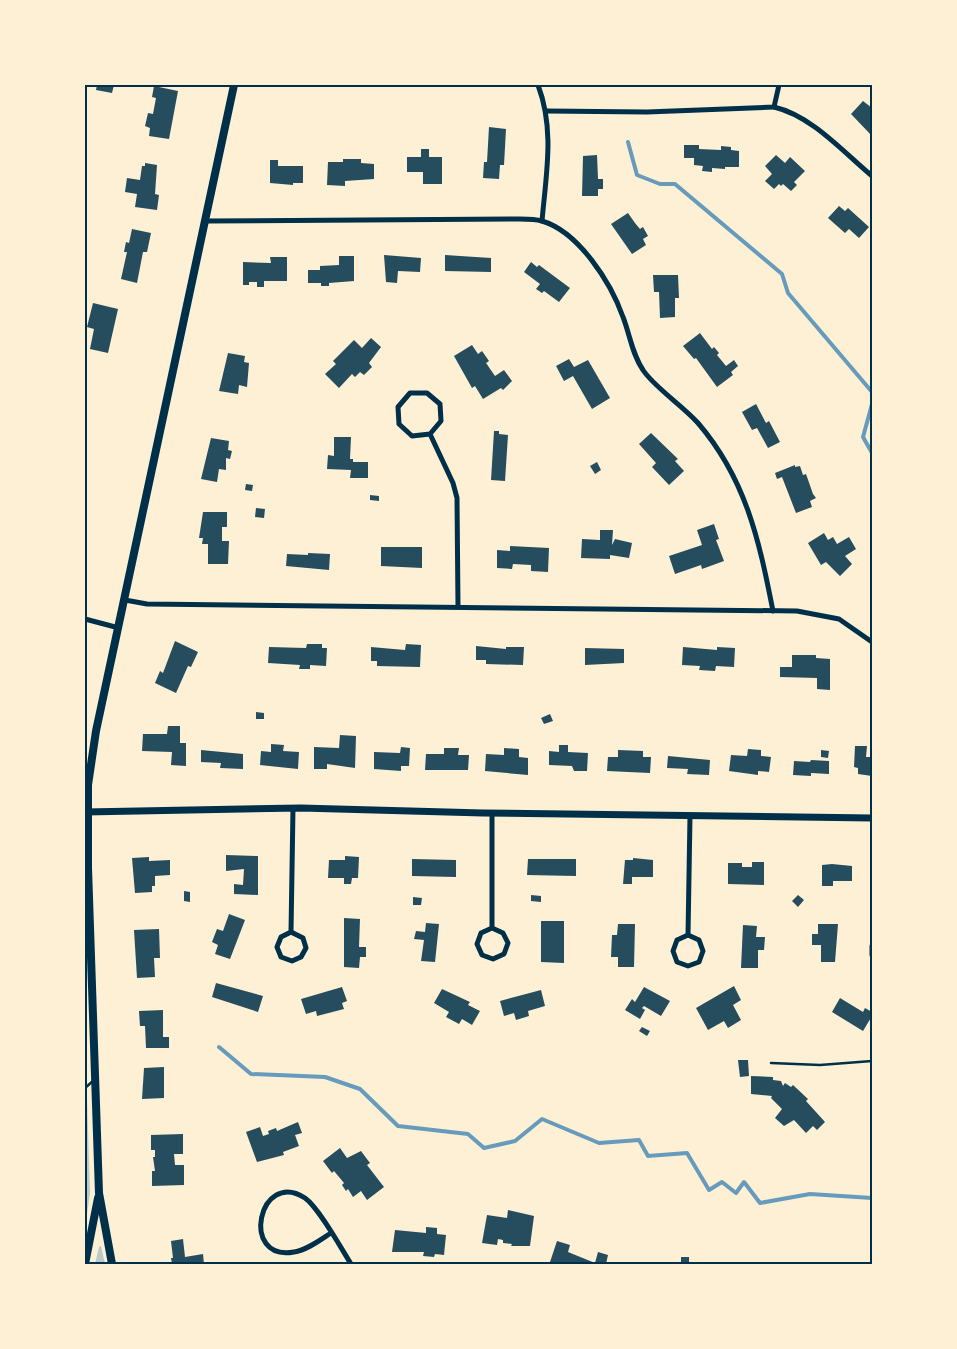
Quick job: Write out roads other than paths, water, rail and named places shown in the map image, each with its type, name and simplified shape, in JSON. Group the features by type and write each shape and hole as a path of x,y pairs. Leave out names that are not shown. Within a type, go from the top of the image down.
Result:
{"main road":[{"path":"112,1264 99,1193 96,1079 88,961 86,812 92,752 234,85"},
{"path":"85,1264 99,1193"}],"street":[{"path":"538,85 547,111 549,134 542,220"},
{"path":"774,107 779,85"},
{"path":"547,111 647,112 774,107 789,111 809,124 872,176"},
{"path":"206,221 359,219 542,220 569,237 594,263 617,302 635,356 642,369 687,411 724,459 740,490 756,529 773,610"},
{"path":"410,393 427,393 440,404 441,421 430,434 412,436 399,424 398,406 410,393"},
{"path":"430,434 453,482 457,498 458,607"},
{"path":"125,600 148,604 798,611 830,616 846,623 872,642"},
{"path":"85,619 119,628"},
{"path":"291,932 294,808"},
{"path":"86,812 294,808 492,813 872,818"},
{"path":"492,813 492,928"},
{"path":"688,935 690,816"},
{"path":"492,928 503,932 508,943 504,954 493,959 482,955 477,944 481,933 492,928"},
{"path":"291,932 303,938 306,948 301,957 292,961 281,957 277,947 280,937 291,932"},
{"path":"688,935 699,940 704,951 699,962 688,966 677,962 673,951 677,940 688,935"},
{"path":"872,946 872,955"},
{"path":"331,1233 295,1252 280,1252 272,1248 262,1237 260,1214 268,1201 275,1197 290,1194 297,1195 310,1203 331,1233 352,1264"}],"lane":[{"path":"771,1064 820,1065 872,1061"},
{"path":"85,1088 96,1079"}],"waterway":[{"path":"628,142 637,175 660,184 675,184 782,274 788,293 872,392"},
{"path":"872,404 863,437 872,453"},
{"path":"219,1047 251,1074 325,1077 360,1089 398,1126 468,1134 484,1148 515,1141 542,1119 599,1143 639,1140 648,1156 687,1153 709,1190 722,1182 736,1193 744,1182 760,1203 810,1194 872,1198"}]}
